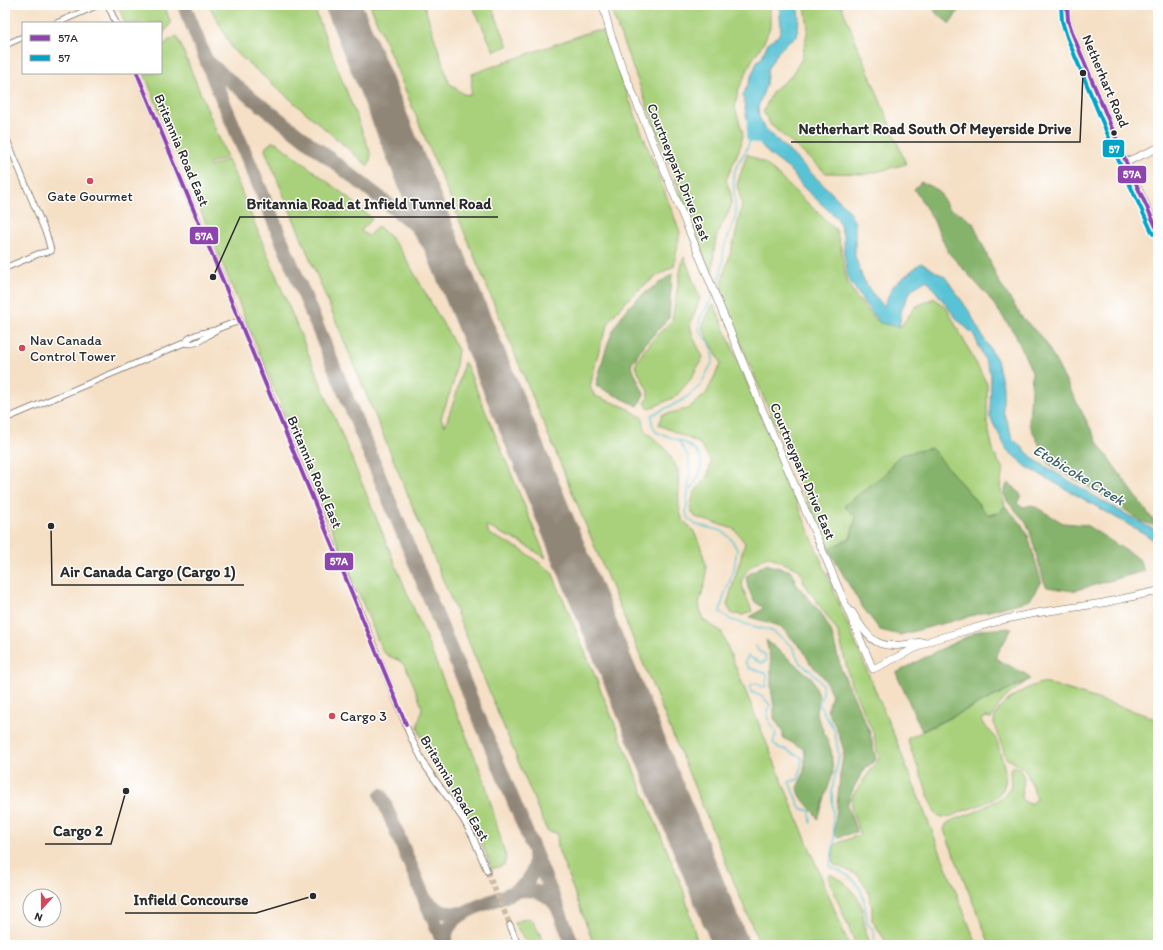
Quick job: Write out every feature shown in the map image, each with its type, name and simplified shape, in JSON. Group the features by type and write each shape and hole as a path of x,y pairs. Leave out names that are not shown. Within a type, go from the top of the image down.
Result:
{"street":[{"path":"59,22 98,5"},
{"path":"108,5 116,22"},
{"name":"Courtneypark Drive East","path":"603,5 614,47 760,404 873,670 932,640 1036,613 1103,604 1158,591"},
{"name":"Netherhart Road","path":"1067,5 1068,20 1073,34 1126,162 1158,231"},
{"path":"5,45 22,37"},
{"name":"Britannia Road East","path":"137,74 411,738 426,767 463,819 473,837 487,871"},
{"path":"5,135 51,250 5,268"},
{"path":"1126,162 1158,148"},
{"path":"5,419 184,343 187,339 202,332 216,330 239,320"},
{"path":"843,597 860,626 874,640 895,646 932,640"},
{"path":"510,925 518,945"}],"green space":[{"path":"118,5 164,5 171,23 162,36 162,22 125,22"},
{"path":"209,5 313,5 371,154 368,166 233,50"},
{"path":"370,5 424,5 449,83 463,94 471,95 472,74 592,31 603,31 680,232 674,266 637,291 613,316 605,332 590,387 595,396 625,407 643,418 645,431 666,449 678,470 679,506 682,519 693,530 699,542 706,565 706,579 699,604 703,620 721,631 849,945 760,945"},
{"path":"472,5 491,5 508,46 494,51"},
{"path":"609,5 770,5 770,27 764,42 752,60 738,91 735,108 743,133 741,145 726,180 732,200 730,210 716,238 712,276"},
{"path":"805,5 841,5 906,164 868,174 826,173 771,125 763,112 773,91 790,77 802,59 808,28"},
{"path":"932,5 962,5 950,24 936,13"},
{"path":"177,36 227,157 209,164 210,167 228,159 484,779 506,858 504,865 492,869 470,819 425,748 418,726 422,707 411,679 406,668 401,662 387,655 382,650 144,74 162,74 162,46"},
{"path":"272,142 276,142 350,199 372,219 361,231 368,236 378,226 392,239 402,252 458,350 453,384 441,418 445,426 456,395 464,362 466,364 546,558 522,543 486,526 489,534 520,549 552,572 683,889 698,945 594,945 558,849 557,833 547,831 265,150 266,147"},
{"path":"747,154 766,164 836,230 841,248 846,279 855,296 875,319 901,326 915,307 934,298 947,309 987,384 987,423 994,454 1003,469 1000,487 1005,506 998,513 988,515 931,448 893,462 886,473 844,506 856,516 850,538 828,549 721,297 724,274 736,234 742,204 737,185"},
{"path":"921,182 938,190 949,209 961,214 973,223 998,280 1021,316 1045,341 1099,445 1158,527 1141,521 1118,505 1049,464 1029,424 1032,372 1015,334 988,296 948,252 933,219 914,189"},
{"path":"684,257 700,298 690,325 693,337 703,357 691,379 675,397 649,409 645,403 648,398 648,391 635,365 659,333 672,321"},
{"path":"672,274 669,318 645,344 631,365 644,394 638,406 596,386 609,341 619,320 634,302"},
{"path":"712,305 715,306 896,740 977,945 885,945 885,940 872,920 872,907 868,891 858,875 833,864 834,845 860,834 851,809 853,795 879,759 873,732 851,684 838,632 804,583 800,570 768,556 751,566 743,578 742,583 752,611 743,615 732,614 727,605 745,543 734,529 695,517 690,508 694,493 708,475 711,461 699,443 659,425 662,415 687,409 706,394 721,363 702,327"},
{"path":"931,448 988,515 998,513 1005,506 1020,522 1028,536 1041,581 1030,600 900,635 880,630 861,605 828,549 851,538 856,517 844,506 886,473 893,462 900,455"},
{"path":"1008,483 1021,495 1017,504 1023,507 1032,505 1063,523 1086,525 1139,559 1144,571 1073,591 1047,587 1044,582 1029,528 1007,501 1004,494"},
{"path":"765,564 791,571 797,585 821,613 831,631 841,669 870,733 876,760 864,769 853,789 847,806 857,832 838,837 834,835 844,751 837,729 827,710 832,695 824,678 810,663 803,650 780,626 750,617 764,608 755,602 748,588 746,576"},
{"path":"1012,628 995,658 1027,675 1030,679 922,731 896,673 981,630"},
{"path":"766,640 812,678 819,696 816,713 831,750 833,772 818,819 800,796 798,786 802,778 804,767 804,749 783,738 783,732 774,718 771,688 771,663"},
{"path":"1030,679 1013,691 998,706 991,719 988,717 981,719 995,738 1005,768 1006,778 1000,793 995,798 987,802 954,815 946,817 939,816 935,813 907,739"},
{"path":"1041,683 1054,685 1158,719 1158,945 990,945 944,830 946,824 953,820 973,813 1002,798 1011,786 1010,769 1014,766 1019,768 1024,777 1022,794 1023,801 1031,804 1037,799 1026,771 1006,758 994,723 995,716 1004,703 1027,688"},
{"path":"830,874 843,881 857,897 862,907 865,931 871,945 856,945 828,877"},
{"path":"527,918 532,920 546,945 526,945 522,935 514,923"}],"water":[{"name":"Etobicoke Creek","path":"779,5 797,5 799,17 797,37 790,40 778,52 768,68 766,85 758,107 759,117 765,128 847,208 855,223 855,256 862,277 872,293 884,306 892,287 921,263 945,277 969,311 997,360 1003,386 1003,411 1013,439 1035,460 1106,503 1158,532 1158,543 1145,534 1027,467 1007,450 990,417 991,374 974,335 956,318 927,280 912,289 902,308 899,327 880,323 865,304 848,278 844,252 844,238 838,219 803,187 790,170 768,153 750,131 743,96 758,60 761,59 768,43 779,35 781,27"}],"waterway":[{"name":"Etobicoke Creek","path":"752,120 751,137 770,141"},
{"path":"716,290 722,269 724,247 736,216 733,176 738,163 746,151 751,137"},
{"path":"713,297 700,318 699,330 711,345 713,361 700,386 683,400 652,415 652,424 656,432 678,440 688,456 690,471 686,512 688,519 697,525 722,531 731,539 737,549 734,569 720,612 731,620 772,631 792,646 800,663 813,673 822,684 823,694 819,705 834,729 839,755 832,791 834,843 830,865 832,868 850,877 856,882 860,889 865,904 867,924 874,930 875,945"},
{"path":"679,440 689,445 700,457 701,467 699,476 691,490"},
{"path":"756,646 760,652 765,654 766,661 761,663 748,656 745,662 749,668 767,674 766,686 762,687 758,683 752,684 750,688 753,693 762,696 770,705 767,717 776,733 773,743 779,748 802,758 799,779 789,782 800,808 810,811 811,823"}],"taxiway":[{"path":"184,5 573,945"},
{"path":"207,61 235,85 415,225 444,265 465,300"},
{"path":"381,795 444,945"},
{"path":"444,945 449,927 459,917 472,909 515,891 526,882 533,870 534,854"},
{"path":"514,892 525,890 537,892 547,896 556,905"},
{"path":"426,900 435,908 443,912 463,913"},
{"path":"716,907 728,945"}],"runway":[{"path":"343,5 731,945"}],"tunnel":[{"path":"487,871 510,925"}],"transit line":[{"name":"57","path":"1061,5 1062,21 1067,37 1120,164 1153,234"},
{"name":"57A","path":"1067,5 1068,20 1073,35 1126,162 1158,231"},
{"name":"57A","path":"137,74 406,724"}],"place":[{"name":"Netherhart Road South Of Meyerside Drive","path":"1083,73"},
{"name":"Gate Gourmet","path":"90,181"},
{"name":"Britannia Road at Infield Tunnel Road","path":"213,277"},
{"name":"Nav Canada Control Tower","path":"22,348"},
{"name":"Air Canada Cargo (Cargo 1)","path":"51,526"},
{"name":"Cargo 3","path":"332,716"},
{"name":"Cargo 2","path":"126,791"},
{"name":"Infield Concourse","path":"313,896"}]}
